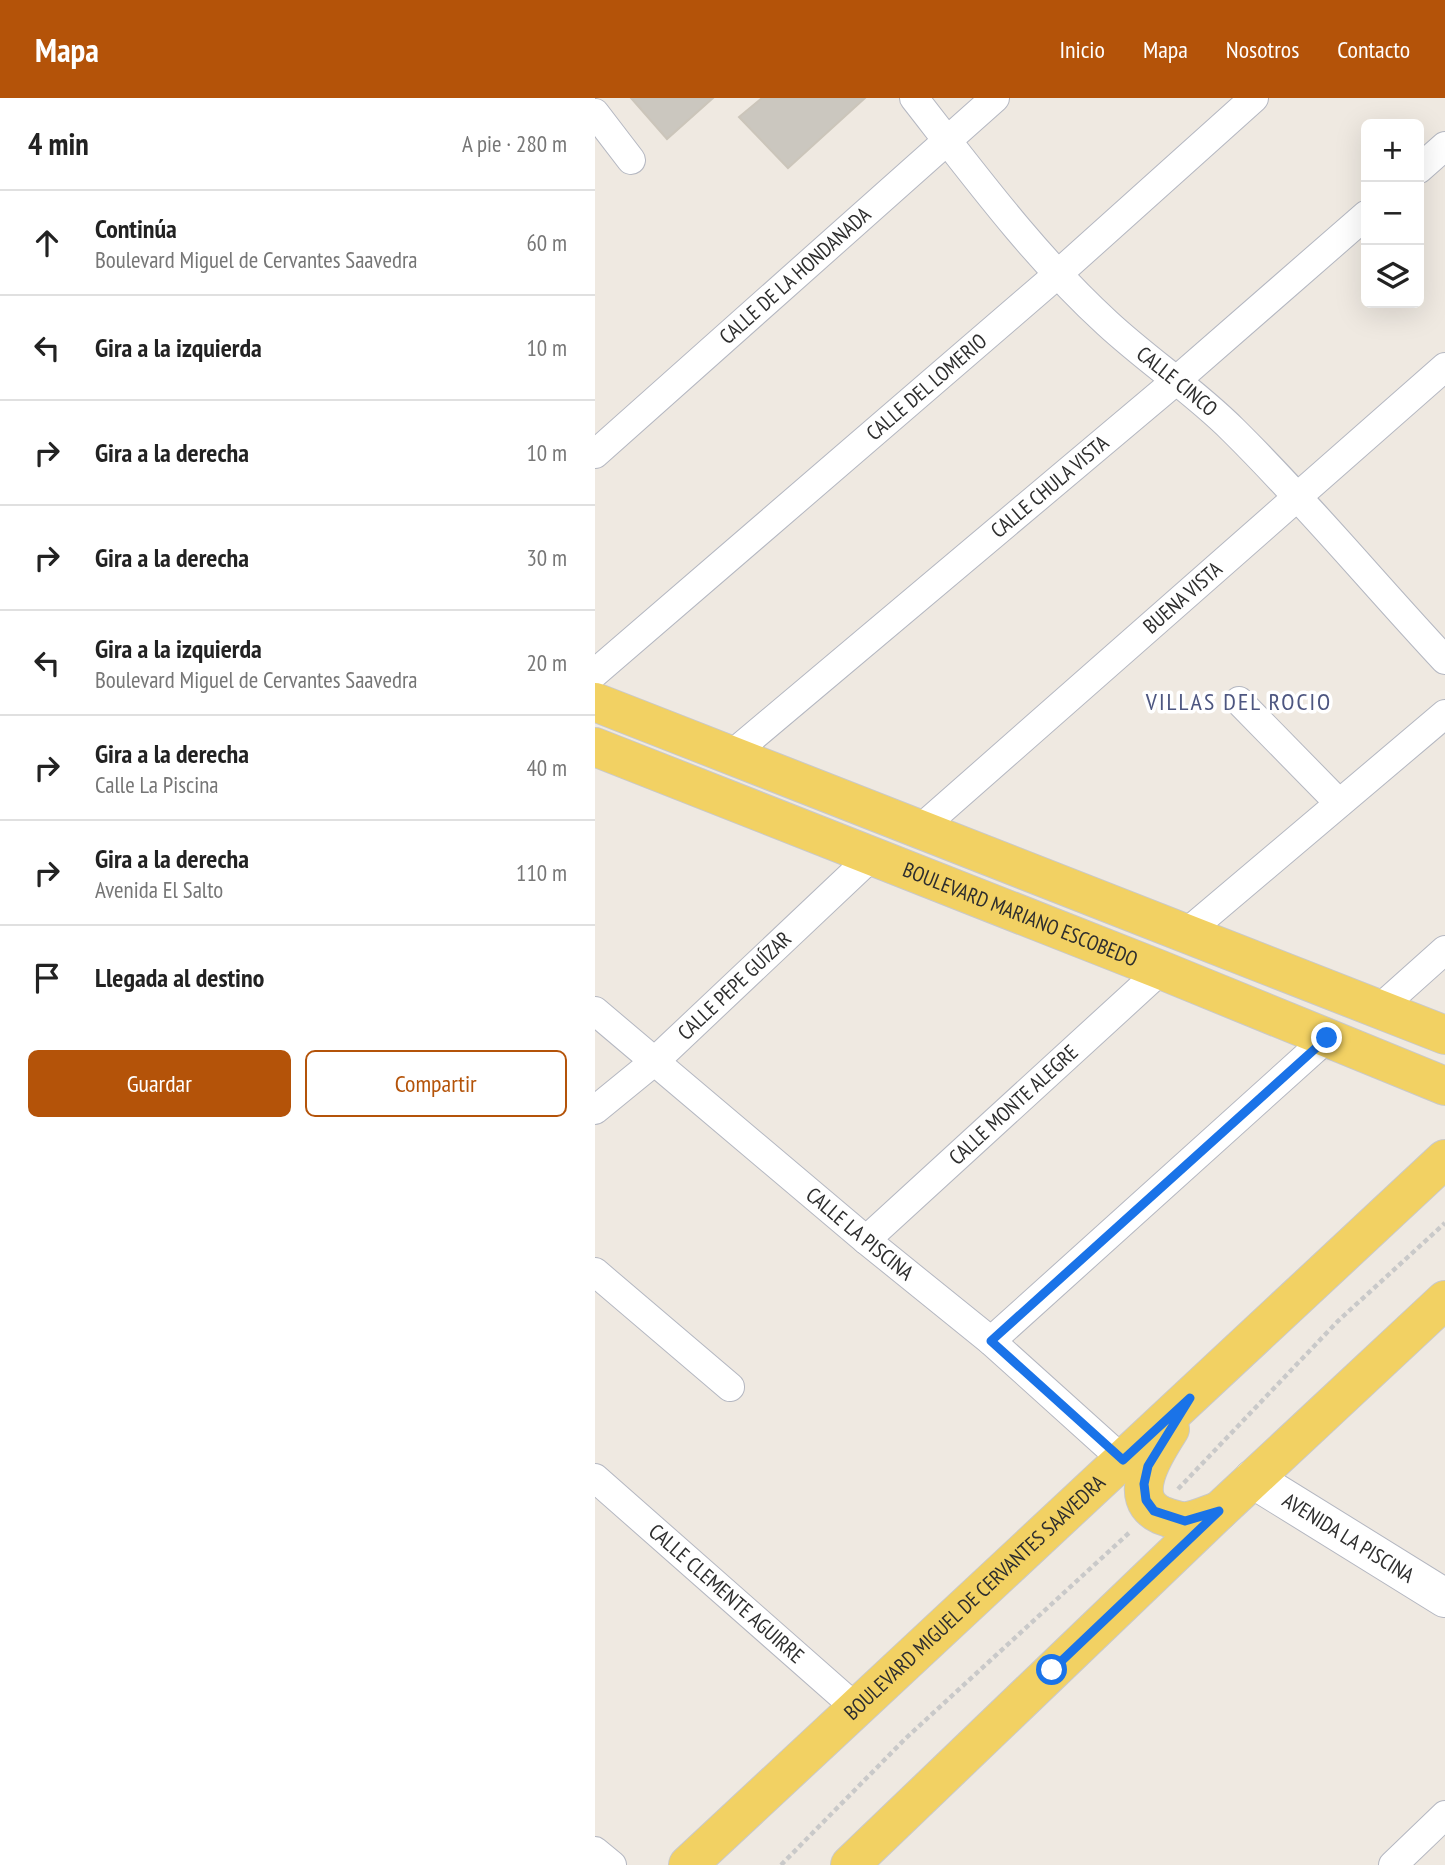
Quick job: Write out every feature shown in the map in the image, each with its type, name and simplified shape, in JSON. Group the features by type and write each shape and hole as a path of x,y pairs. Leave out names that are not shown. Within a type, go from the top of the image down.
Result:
{"main road":[{"name":"BOULEVARD MARIANO ESCOBEDO","path":"595,702 1445,1035"},
{"name":"BOULEVARD MARIANO ESCOBEDO","path":"595,747 1161,970 1445,1086"},
{"name":"BOULEVARD MIGUEL DE CERVANTES SAAVEDRA","path":"688,1865 1445,1159"},
{"path":"850,1865 1219,1511 1445,1300"},
{"path":"1190,1398 1148,1466 1144,1484 1146,1500 1154,1511 1185,1521 1219,1511"}],"street":[{"name":"CALLE CINCO","path":"914,98 994,200 1058,274 1108,324 1178,379 1230,427 1300,497 1445,660"},
{"name":"CALLE DE LA HONDANADA","path":"595,454 995,98"},
{"name":"CALLE DEL LOMERIO","path":"595,673 1058,274 1254,98"},
{"path":"595,113 631,160"},
{"path":"1424,165 1445,146"},
{"name":"CALLE CHULA VISTA","path":"730,756 1178,379 1361,219"},
{"name":"BUENA VISTA","path":"920,829 1445,367"},
{"path":"1239,701 1339,803"},
{"path":"1185,934 1445,713"},
{"name":"CALLE PEPE GUÍZAR","path":"595,1110 655,1061 871,857"},
{"path":"1379,1009 1445,950"},
{"name":"CALLE MONTE ALEGRE","path":"866,1240 1161,970"},
{"name":"CALLE LA PISCINA","path":"595,1010 866,1240 991,1341 1123,1460"},
{"path":"991,1341 1327,1038"},
{"path":"595,1272 730,1387"},
{"name":"CALLE CLEMENTE AGUIRRE","path":"595,1478 856,1708"},
{"name":"AVENIDA LA PISCINA","path":"1253,1479 1445,1598"},
{"path":"1393,1865 1445,1815"},
{"path":"595,1851 612,1865"}],"path":[{"path":"781,1865 906,1738 1198,1469 1338,1321 1445,1223"}],"building":[{"path":"631,98 713,98 667,139"},
{"path":"762,98 865,98 788,168 739,117"}],"district":[{"name":"VILLAS DEL ROCIO","path":"1239,702"}],"route":[{"path":"1052,1670 1219,1511 1185,1521 1168,1518 1154,1511 1146,1500 1144,1484 1148,1466 1190,1398 1123,1460 991,1341 1327,1038"}]}
